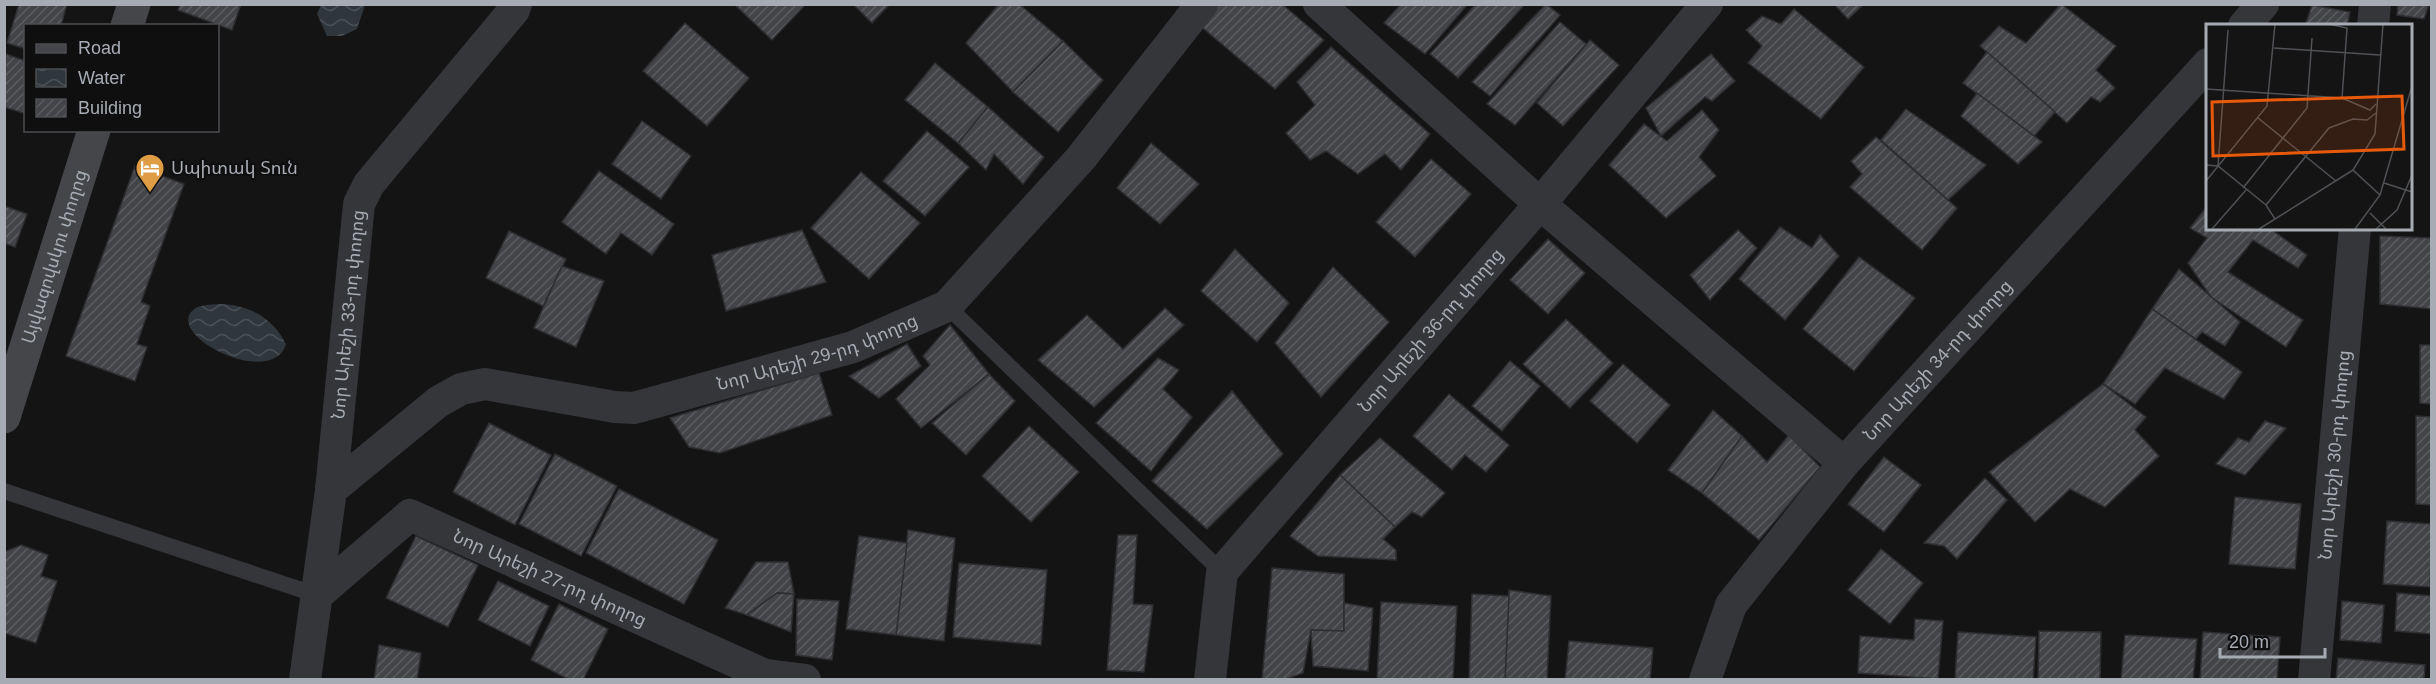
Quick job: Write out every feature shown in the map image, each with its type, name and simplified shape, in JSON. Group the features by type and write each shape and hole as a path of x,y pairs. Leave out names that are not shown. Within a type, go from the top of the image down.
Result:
{"main road":[{"path":"128,24 134,4"},
{"name":"Այվազովսկու փողոց","path":"4,417 93,132"}],"street":[{"name":"Նոր Արեշի 33-րդ փողոց","path":"305,680 331,490 359,204 369,184 514,10 516,4"},
{"name":"Նոր Արեշի 29-րդ փողոց","path":"331,490 438,402 461,389 485,384 615,407 634,408 853,347 947,306 1081,158 1202,4"},
{"path":"1319,4 1540,204 1844,463"},
{"name":"Նոր Արեշի 36-րդ փողոց","path":"1222,572 1540,204 1707,4"},
{"path":"2246,24 2263,4"},
{"path":"2373,24 2375,4"},
{"name":"Նոր Արեշի 34-րդ փողոց","path":"1705,680 1731,604 1844,463 2206,66"},
{"name":"Նոր Արեշի 30-րդ փողոց","path":"2314,680 2355,230"},
{"name":"Նոր Արեշի 27-րդ փողոց","path":"317,596 410,515 765,677 805,680"},
{"path":"1210,680 1222,572"}],"lane":[{"path":"947,306 1222,572"},
{"path":"4,491 317,596"}],"water":[{"path":"365,4 357,29 342,36 327,36 317,14 321,5"},
{"path":"220,304 250,310 274,326 286,344 277,357 262,361 244,360 207,345 194,333 188,322 192,311 201,306"}],"building":[{"path":"19,4 67,4 62,24 24,24 24,48 7,43"},
{"path":"180,4 241,4 232,30 178,10"},
{"path":"734,4 806,4 772,40"},
{"path":"853,4 890,4 872,23"},
{"path":"999,4 1019,4 1063,41 1013,92 966,43"},
{"path":"1216,4 1282,4 1324,40 1275,89 1198,24"},
{"path":"1401,4 1468,4 1425,54 1384,23"},
{"path":"1476,4 1525,4 1458,78 1430,54"},
{"path":"1546,4 1560,15 1490,96 1472,82"},
{"path":"1834,4 1864,4 1848,19"},
{"path":"2061,4 2116,46 2096,70 2115,88 2100,102 2091,97 2067,123 1980,46 1999,26 2026,43"},
{"path":"2398,4 2429,4 2424,19 2397,15"},
{"path":"2312,5 2350,12 2347,24 2306,24"},
{"path":"1794,9 1864,67 1821,119 1748,63 1762,46 1746,30 1762,16 1781,24"},
{"path":"1560,22 1586,44 1515,125 1487,104"},
{"path":"685,23 749,78 707,126 643,71"},
{"path":"1590,40 1619,65 1563,126 1537,103"},
{"path":"1063,41 1103,80 1058,132 1013,92"},
{"path":"1331,47 1430,134 1401,170 1385,154 1358,174 1326,151 1310,160 1286,133 1315,105 1297,82"},
{"path":"1987,52 2055,112 2034,136 1963,83"},
{"path":"6,54 24,60 24,113 4,107"},
{"path":"1711,54 1735,81 1712,101 1705,97 1661,136 1646,108"},
{"path":"935,63 988,107 958,143 905,100"},
{"path":"1977,93 2042,142 2018,164 1961,116"},
{"path":"988,107 1044,157 1023,184 994,154 986,170 958,143"},
{"path":"1906,109 1986,165 1948,200 1881,140"},
{"path":"1702,110 1719,130 1699,157 1716,176 1666,218 1609,165 1644,124 1667,141"},
{"path":"642,121 691,156 661,199 612,164"},
{"path":"927,131 969,167 925,216 883,181"},
{"path":"1876,137 1957,208 1922,250 1850,187 1862,174 1851,161"},
{"path":"1151,143 1199,184 1160,224 1117,188"},
{"path":"1431,159 1471,194 1415,257 1376,222"},
{"path":"135,166 184,184 141,302 150,306 137,344 147,347 135,381 66,356"},
{"path":"599,171 674,224 652,255 621,233 606,254 562,222"},
{"path":"861,172 920,223 869,279 811,228"},
{"path":"4,206 27,214 15,247 4,243"},
{"path":"2206,208 2206,230 2272,230 2307,255 2298,268 2253,240 2228,272 2303,320 2286,347 2211,297 2188,263 2207,238 2190,228"},
{"path":"1780,227 1812,248 1820,235 1839,256 1785,320 1739,279"},
{"path":"802,230 826,282 726,311 712,255"},
{"path":"1738,230 1757,248 1710,300 1690,275"},
{"path":"509,231 566,259 543,306 486,278"},
{"path":"2380,236 2432,238 2432,309 2380,304"},
{"path":"1548,239 1585,273 1548,314 1510,280"},
{"path":"1235,249 1289,303 1257,342 1201,291"},
{"path":"1859,257 1915,298 1854,371 1803,329"},
{"path":"562,266 604,281 576,347 534,328"},
{"path":"1333,267 1389,322 1321,397 1275,343"},
{"path":"2179,269 2240,322 2225,346 2202,332 2196,339 2152,309"},
{"path":"1165,308 1184,325 1094,407 1038,360 1087,315 1123,349"},
{"path":"2152,309 2242,372 2224,399 2165,368 2135,404 2103,384"},
{"path":"1566,319 1613,363 1570,408 1523,364"},
{"path":"950,325 989,374 921,428 896,399 930,365 923,356"},
{"path":"907,344 921,366 879,398 849,376"},
{"path":"2420,345 2432,345 2432,404 2420,403"},
{"path":"1158,358 1179,370 1163,389 1192,417 1151,471 1096,423"},
{"path":"1510,361 1540,386 1502,431 1472,406"},
{"path":"1623,364 1670,405 1637,443 1590,401"},
{"path":"819,373 832,415 720,453 689,447 670,418"},
{"path":"989,374 1015,401 966,455 932,423"},
{"path":"2103,384 2146,417 2135,430 2159,456 2105,507 2070,489 2035,522 1989,472"},
{"path":"1232,391 1283,454 1207,529 1152,481"},
{"path":"1449,394 1509,445 1486,472 1465,455 1452,470 1413,436"},
{"path":"1713,410 1742,436 1702,493 1668,470"},
{"path":"2416,416 2432,417 2432,505 2416,504"},
{"path":"2265,421 2286,428 2245,475 2216,464 2238,438 2249,442"},
{"path":"489,423 551,455 515,525 453,492"},
{"path":"1029,426 1079,472 1031,522 982,476"},
{"path":"1789,435 1820,467 1759,540 1702,493 1742,436 1767,462"},
{"path":"1380,438 1445,493 1422,517 1412,512 1395,527 1340,475"},
{"path":"555,454 617,486 581,556 519,524"},
{"path":"1884,457 1921,485 1884,532 1848,504"},
{"path":"1340,475 1395,527 1383,539 1396,550 1396,560 1318,556 1290,536"},
{"path":"1985,478 2007,500 1957,559 1944,546 1924,543"},
{"path":"619,489 718,540 684,604 586,553"},
{"path":"2235,497 2301,504 2295,569 2229,564"},
{"path":"2387,521 2432,524 2430,587 2383,584"},
{"path":"908,530 955,538 944,641 896,635"},
{"path":"1118,535 1137,535 1133,604 1153,605 1144,672 1107,670"},
{"path":"416,536 478,565 448,627 386,598"},
{"path":"859,536 907,543 896,635 846,629"},
{"path":"21,545 48,555 41,576 57,581 36,643 4,633 4,552"},
{"path":"1881,549 1923,583 1890,624 1848,590"},
{"path":"756,562 788,562 794,594 777,593 747,615 725,608"},
{"path":"959,563 1047,570 1041,645 953,637"},
{"path":"1272,568 1344,574 1344,631 1311,630 1303,673 1284,680 1262,680"},
{"path":"498,581 549,606 530,646 478,620"},
{"path":"1509,590 1551,596 1547,680 1505,680"},
{"path":"777,593 794,594 791,632 747,615"},
{"path":"2397,593 2432,596 2432,634 2395,631"},
{"path":"1472,594 1509,596 1505,680 1469,680"},
{"path":"797,599 839,601 832,660 796,655"},
{"path":"2342,601 2384,605 2381,643 2340,640"},
{"path":"1381,602 1457,606 1453,680 1377,680"},
{"path":"1344,603 1373,608 1368,671 1313,666 1311,630 1344,631"},
{"path":"559,604 608,629 583,680 570,680 531,660"},
{"path":"1915,619 1943,621 1938,679 1858,673 1860,636 1914,640"},
{"path":"2039,631 2101,632 2100,680 2038,680"},
{"path":"1958,632 2036,637 2033,680 1955,679"},
{"path":"2203,632 2280,637 2277,680 2200,680"},
{"path":"2125,635 2197,639 2193,680 2121,680"},
{"path":"1569,641 1653,648 1650,680 1565,680"},
{"path":"379,645 421,653 417,680 374,680"},
{"path":"2338,658 2425,665 2424,680 2336,680"}],"place":[{"name":"Սպիտակ Տուն","path":"150,194"}]}
